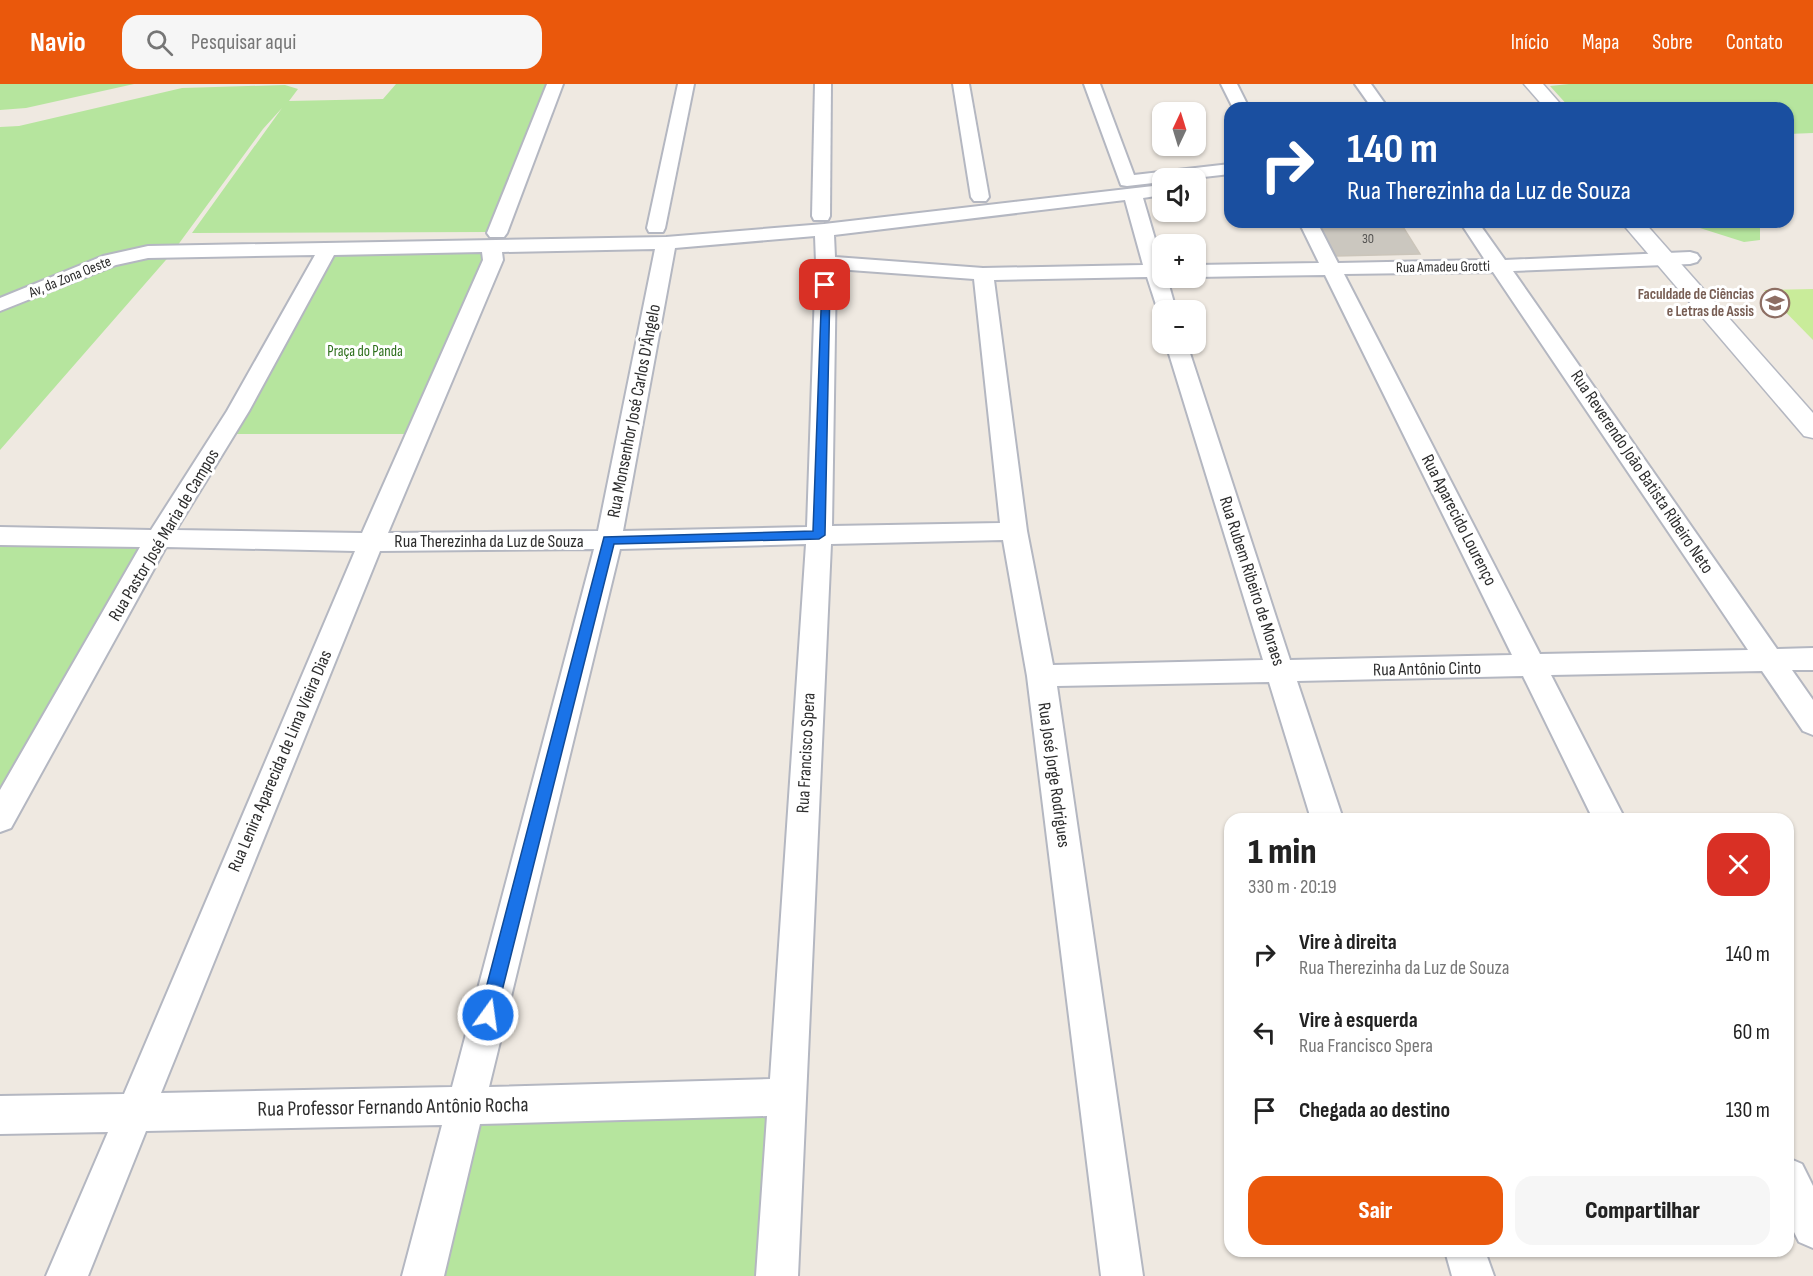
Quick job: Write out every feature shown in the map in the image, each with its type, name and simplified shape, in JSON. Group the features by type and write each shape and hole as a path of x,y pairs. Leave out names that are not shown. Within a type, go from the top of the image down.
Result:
{"main road":[{"path":"1513,84 1529,102"},
{"path":"1533,84 1550,102"},
{"path":"1637,228 1813,430"},
{"path":"1663,228 1813,399"}],"street":[{"name":"Rua Lenira Aparecida de Lima Vieira Dias","path":"67,1276 371,542 493,260 494,240 555,84"},
{"name":"Rua Monsenhor José Carlos D'Ângelo","path":"423,1276 464,1106 609,540 686,84"},
{"name":"Rua Francisco Spera","path":"777,1276 819,535 826,262 823,223 823,84"},
{"path":"961,84 980,197"},
{"path":"1092,84 1152,253"},
{"path":"1229,84 1238,102"},
{"path":"1363,84 1376,102"},
{"path":"110,260 129,244 168,233 494,240 661,236 823,223 1130,187 1224,171"},
{"path":"1206,185 1224,183"},
{"path":"823,223 980,197 1130,187 1152,189"},
{"name":"Rua Aparecido Lourenço","path":"1311,228 1607,813"},
{"name":"Rua Reverendo João Batista Ribeiro Neto","path":"1473,228 1813,723"},
{"name":"Av, da Zona Oeste","path":"0,305 110,260 148,252 327,250 494,240"},
{"name":"Rua Pastor José Maria de Campos","path":"0,819 159,537 238,411 327,250"},
{"name":"Rua Amadeu Grotti","path":"1206,271 1501,266 1690,258"},
{"path":"826,262 983,274 1152,271"},
{"name":"Rua José Jorge Rodrigues","path":"983,274 1014,531 1041,676 1122,1276"},
{"name":"Rua Rubem Ribeiro de Moraes","path":"1179,354 1325,813"},
{"name":"Rua Therezinha da Luz de Souza","path":"0,536 371,542 609,540 1014,531"},
{"name":"Rua Antônio Cinto","path":"1041,676 1534,667 1813,659"},
{"name":"Rua Professor Fernando Antônio Rocha","path":"0,1115 464,1106 787,1096"},
{"path":"1794,1190 1813,1228"},
{"path":"1467,1257 1473,1276"}],"green space":[{"path":"0,84 134,84 26,108 0,110"},
{"path":"396,84 549,84 490,232 192,233 282,108 263,129 172,253 0,450 0,127 19,126 182,88 285,85 298,89 289,101 383,99"},
{"path":"1569,84 1813,84 1813,133 1794,134 1794,102 1565,102 1550,86"},
{"path":"1700,228 1760,228 1760,240 1744,242"},
{"name":"Praça do Panda","path":"487,246 493,260 418,434 224,434 327,250"},
{"path":"1813,289 1813,340 1764,290"},
{"path":"0,540 154,542 0,812"},
{"path":"787,1097 773,1276 430,1276 464,1106"}],"building":[{"path":"1320,228 1404,228 1420,254 1336,256"}],"place":[{"name":"Faculdade de Ciências e Letras de Assis","path":"1775,303"}],"route":[{"path":"488,1015 609,540 819,535 825,285"}]}
